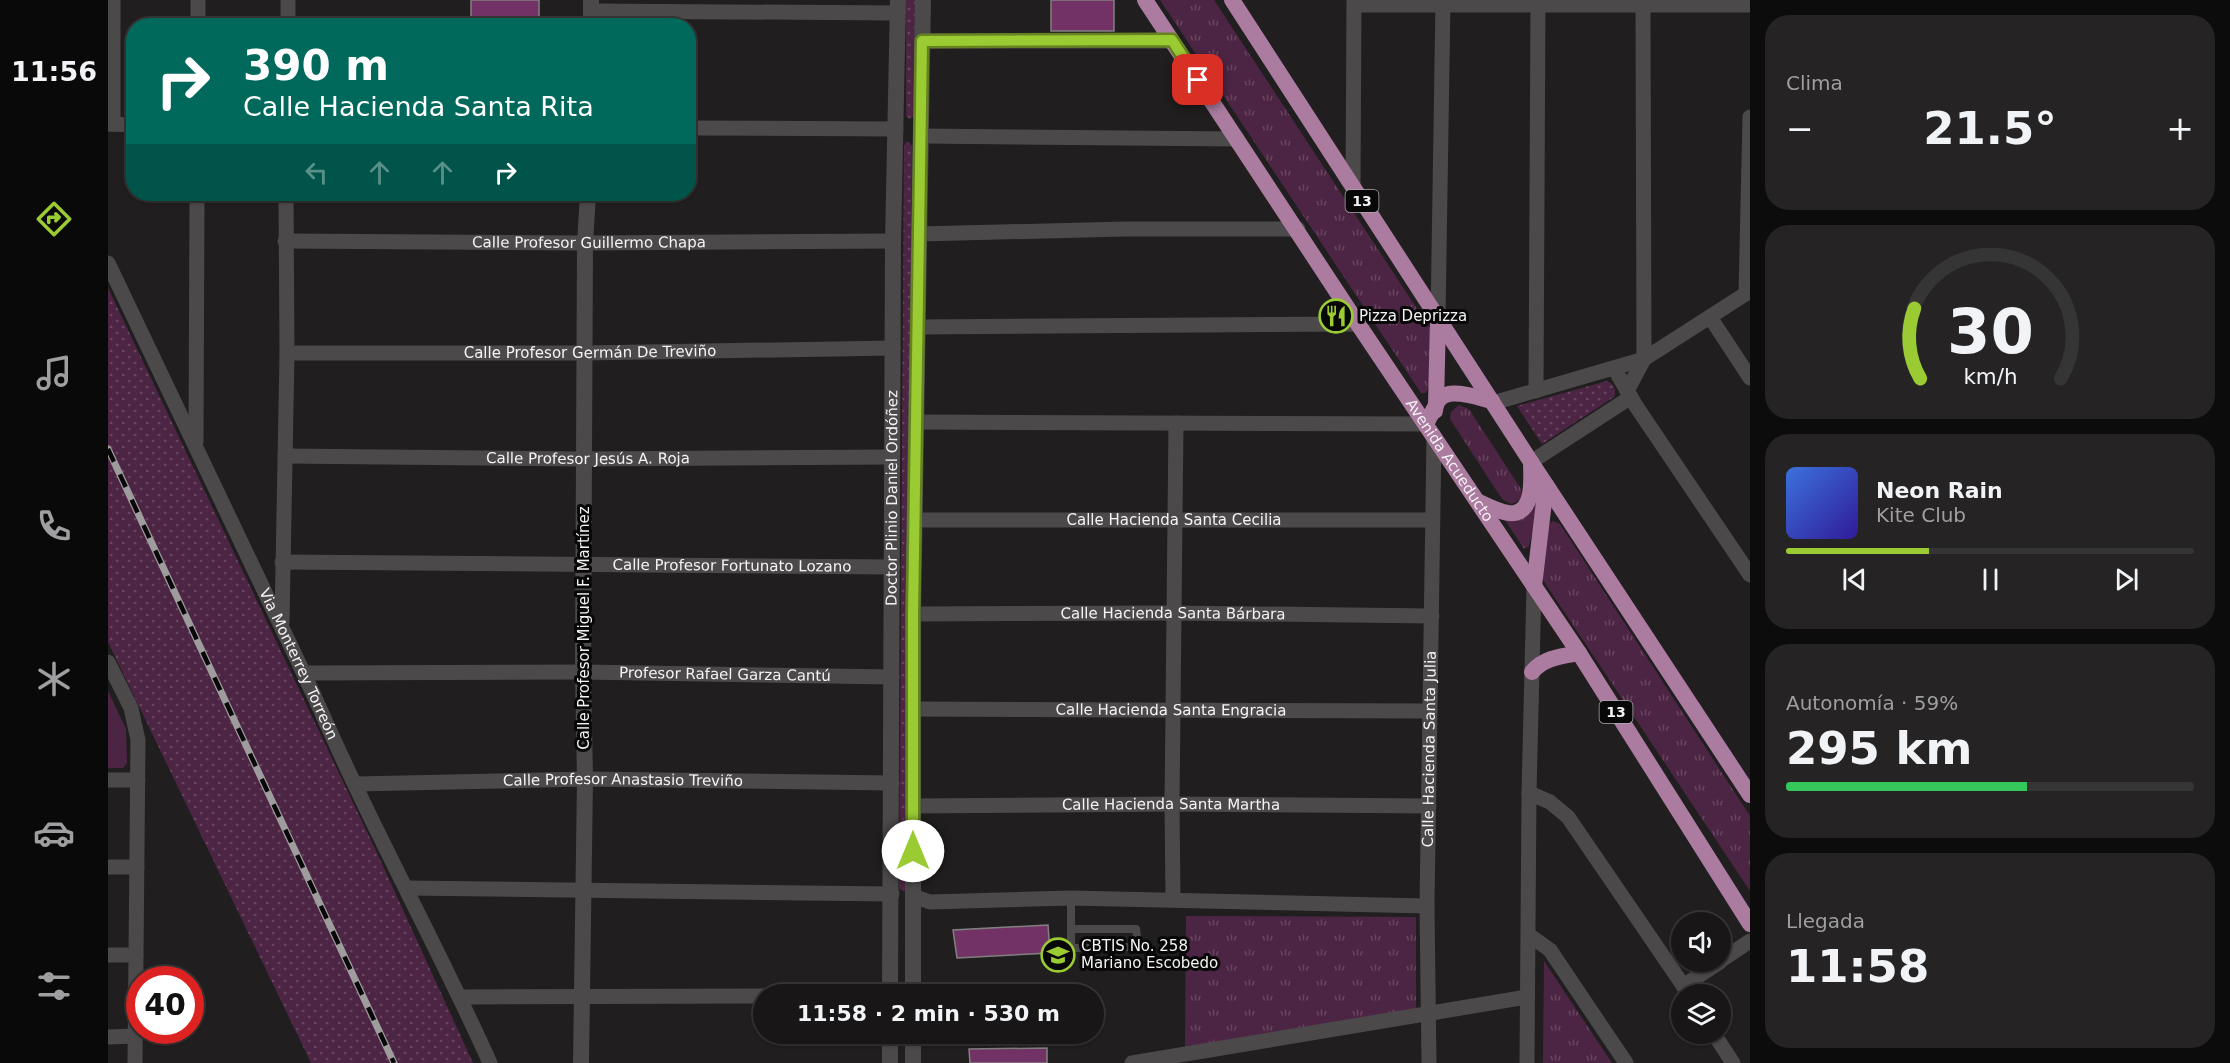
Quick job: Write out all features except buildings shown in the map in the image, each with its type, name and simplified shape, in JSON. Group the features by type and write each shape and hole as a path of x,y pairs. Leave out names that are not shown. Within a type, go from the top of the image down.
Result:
{"main road":[{"name":"Avenida Acueducto","path":"1145,0 1298,229 1358,324 1579,653 1747,913"},
{"name":"13","path":"1232,0 1750,795"},
{"path":"1430,430 1436,405 1438,319"},
{"path":"1436,405 1441,398 1450,393 1462,393 1492,402"},
{"path":"1479,502 1508,513 1520,510 1529,499 1531,462"},
{"path":"1534,586 1546,485"},
{"path":"1532,672 1537,665 1550,659 1579,653"}],"street":[{"path":"113,0 110,124 126,124"},
{"path":"198,0 198,18"},
{"path":"288,0 288,18"},
{"name":"Doctor Plinio Daniel Ordóñez","path":"913,984 912,709 923,0"},
{"path":"1353,187 1354,3 1750,5"},
{"path":"1438,319 1443,3"},
{"path":"1536,391 1538,3"},
{"path":"1531,462 1629,394 1644,359 1643,5"},
{"path":"591,12 898,7"},
{"name":"Doctor Plinio Daniel Ordóñez","path":"890,984 893,241 898,7"},
{"path":"922,41 1172,40"},
{"path":"1492,402 1644,359 1748,292 1750,117"},
{"path":"696,128 896,129 921,136 1237,139"},
{"path":"196,448 197,201"},
{"path":"282,628 286,201"},
{"name":"Calle Profesor Miguel F. Martínez","path":"581,1063 585,779 583,672 585,243 588,201"},
{"path":"919,234 1125,229 1298,229"},
{"name":"Calle Profesor Guillermo Chapa","path":"285,241 585,243 893,241"},
{"name":"Via Monterrey Torreón","path":"108,263 490,1063"},
{"path":"1710,317 1750,378"},
{"path":"917,327 1358,324"},
{"name":"Calle Profesor Germán De Treviño","path":"286,353 585,353 893,348"},
{"path":"1614,368 1750,575"},
{"path":"916,422 1176,423 1430,430"},
{"path":"1173,900 1173,613 1176,423"},
{"name":"Calle Hacienda Santa Julia","path":"1429,1063 1427,906 1432,616 1430,430"},
{"name":"Calle Profesor Jesús A. Roja","path":"285,456 584,459 892,457"},
{"name":"Calle Hacienda Santa Cecilia","path":"914,520 1432,520"},
{"name":"Calle Profesor Fortunato Lozano","path":"282,562 893,567"},
{"path":"1527,1063 1529,793 1534,586"},
{"name":"Calle Hacienda Santa Bárbara","path":"913,614 1173,613 1432,616"},
{"path":"108,662 131,708 138,740 136,966"},
{"name":"Profesor Rafael Garza Cantú","path":"305,673 583,672 892,676"},
{"name":"Calle Hacienda Santa Engracia","path":"912,709 1430,711"},
{"name":"Calle Profesor Anastasio Treviño","path":"355,784 585,779 892,783"},
{"path":"108,780 138,780"},
{"path":"1529,793 1550,802 1568,817 1682,984"},
{"name":"Calle Hacienda Santa Martha","path":"913,806 1172,804 1429,806"},
{"path":"108,867 137,867"},
{"path":"406,888 582,892 892,894 913,896 930,902 1071,898 1427,906"},
{"path":"1529,935 1550,950 1626,1063"},
{"path":"1731,954 1750,941"},
{"path":"108,955 136,955"},
{"path":"1693,984 1707,972"},
{"path":"460,997 753,996"},
{"path":"1132,1063 1527,997"},
{"path":"108,1037 126,1036"},
{"path":"135,1063 136,1044"},
{"path":"890,1044 890,1063"},
{"path":"913,1044 913,1063"},
{"path":"1721,1044 1733,1063"}],"lane":[{"path":"1071,898 1071,929 1071,946 1074,948 1134,947 1138,944 1136,929 1071,929"}],"green space":[{"path":"906,0 915,0 914,116 910,119 906,116"},
{"path":"1160,0 1214,0 1431,330 1429,386 1426,393 1421,393"},
{"path":"906,142 912,146 907,890 905,891 899,889 904,146"},
{"path":"108,288 377,853 473,1063 311,1063 108,642"},
{"path":"1607,381 1614,388 1614,397 1542,444 1517,406"},
{"path":"1459,405 1469,409 1521,489 1521,497 1516,502 1511,504 1502,499 1450,419 1451,412"},
{"path":"1539,502 1529,546 1524,549 1503,517"},
{"path":"1553,521 1560,524 1750,816 1750,891 1541,577 1549,524"},
{"path":"108,691 126,729 127,763 123,768 108,768"},
{"path":"1186,916 1416,917 1416,1009 1185,1048"},
{"path":"1544,961 1612,1063 1543,1063"}],"railway":[{"path":"108,449 394,1063"}],"place":[{"name":"Pizza Deprizza","path":"1336,316"},
{"name":"CBTIS No. 258 Mariano Escobedo","path":"1058,955"}],"route":[{"path":"913,851 913,614 922,41 1172,40 1198,80"}]}
